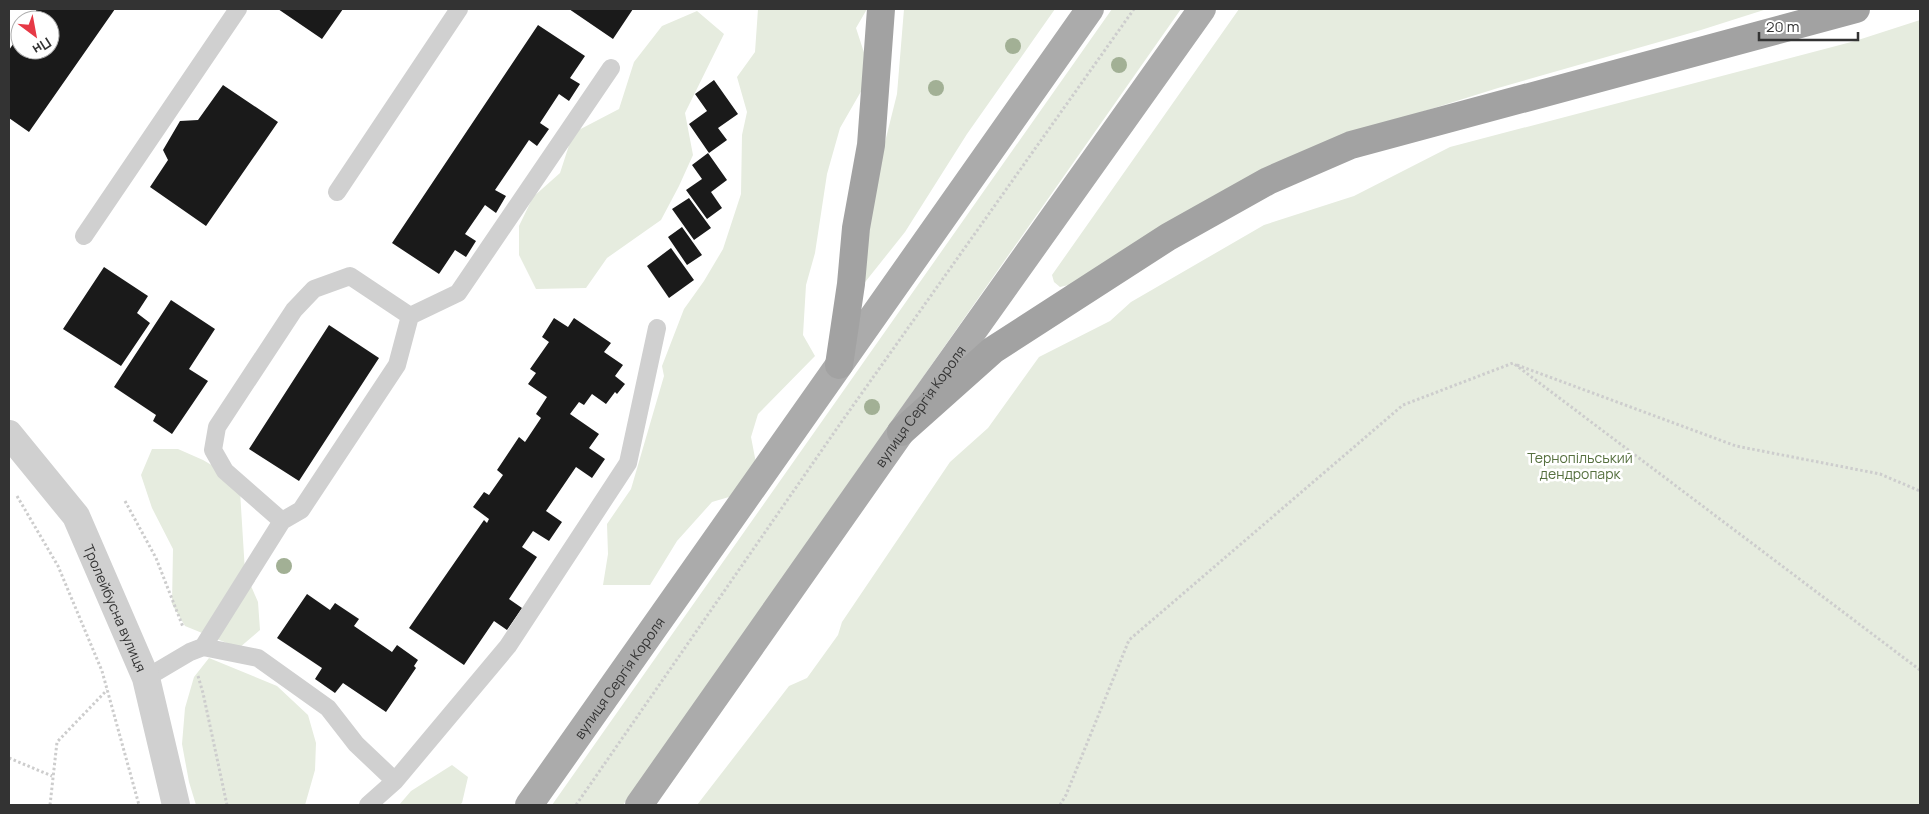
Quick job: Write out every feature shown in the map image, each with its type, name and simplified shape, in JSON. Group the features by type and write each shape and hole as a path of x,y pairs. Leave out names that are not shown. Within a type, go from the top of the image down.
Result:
{"highway":[{"path":"839,364 851,284 856,228 871,145 881,9"},
{"path":"901,432 993,350 1168,237 1268,181 1351,145 1856,9"}],"main road":[{"name":"вулиця Сергія Короля","path":"529,805 1090,9"},
{"name":"вулиця Сергія Короля","path":"639,805 1202,9"}],"street":[{"name":"Тролейбусна вулиця","path":"9,434 76,516 146,678 176,805"}],"lane":[{"path":"84,236 238,9"},
{"path":"337,192 459,9"},
{"path":"203,647 282,521 301,510 397,365 410,316 458,293 610,68"},
{"path":"282,521 225,471 213,450 217,427 294,310 314,289 350,276 410,316"},
{"path":"368,805 396,780 508,646 628,463 657,328"},
{"path":"146,678 190,652 203,647 258,658 328,708 356,744 396,780"}],"path":[{"path":"576,805 840,424 1134,9"},
{"path":"1060,805 1066,795 1129,640 1403,405 1513,364 1736,446 1880,474 1920,491"},
{"path":"1513,364 1920,670"},
{"path":"14,491 58,566 102,671 139,805"},
{"path":"50,805 57,742 108,690"},
{"path":"9,758 52,776"}],"green space":[{"path":"758,9 867,9 856,28 871,74 840,128 827,174 815,253 806,285 803,335 815,356 758,414 751,437 756,463 743,485 729,497 712,502 677,541 650,585 603,585 608,554 607,524 631,489 664,376 662,366 684,309 704,281 723,249 741,194 742,135 747,112 737,77 755,52"},
{"path":"904,9 1055,9 967,134 905,232 858,291 874,186 897,94"},
{"path":"1112,9 1181,9 623,805 552,805"},
{"path":"1239,9 1767,9 1396,120 1073,284 1060,287 1054,282 1052,275"},
{"path":"697,11 724,34 685,113 693,155 661,220 607,258 586,288 536,289 519,255 519,226 533,197 560,173 573,133 619,109 634,62 662,26"},
{"name":"Тернопільський дендропарк","path":"1920,20 1920,805 697,805 789,686 807,678 838,635 842,622 950,462 988,428 1039,357 1110,321 1131,302 1264,225 1354,196 1450,147 1855,41"},
{"path":"152,449 178,449 203,460 232,477 240,491 245,572 258,602 260,630 239,648 185,626 172,604 173,549 152,508 141,475"},
{"path":"209,658 277,686 308,715 316,743 315,770 305,805 196,805 189,782 182,744 185,708 194,677"},
{"path":"452,765 468,777 462,803 459,805 399,805 411,791"}],"building":[{"path":"115,9 29,132 9,118 9,50 10,49 10,60 60,60 60,10 36,10"},
{"path":"278,9 343,9 322,39"},
{"path":"569,9 633,9 613,39"},
{"path":"538,25 585,56 570,78 580,84 569,101 559,94 540,123 549,129 537,146 529,140 495,190 506,196 496,213 485,205 465,234 476,241 466,257 455,250 439,274 392,243"},
{"path":"714,80 738,114 718,128 727,140 709,153 689,124 707,111 695,94"},
{"path":"223,85 278,122 206,226 150,187 168,160 163,150 180,121 198,120"},
{"path":"708,153 727,180 711,192 722,208 707,219 686,190 702,179 692,165"},
{"path":"689,198 711,228 694,240 672,209"},
{"path":"682,227 702,255 687,265 668,237"},
{"path":"671,248 694,280 669,298 647,266"},
{"path":"104,267 148,296 137,313 150,323 121,366 63,329"},
{"path":"171,300 215,329 189,369 208,381 172,434 153,421 156,415 114,387"},
{"path":"554,318 568,327 574,318 611,343 604,352 623,365 615,376 625,384 617,394 615,392 606,404 592,394 584,405 579,402 570,414 599,434 589,448 605,459 592,478 576,467 546,511 562,522 549,541 533,531 522,547 537,557 509,599 522,608 507,630 494,621 464,665 409,628 484,520 487,523 489,519 473,507 484,492 489,495 503,475 497,470 519,437 525,442 541,418 536,414 547,397 528,384 536,373 530,369 549,342 542,337"},
{"path":"329,325 379,358 299,481 249,449"},
{"path":"307,594 330,610 335,603 359,619 354,626 392,652 397,645 418,660 414,666 416,668 386,712 343,683 335,693 315,679 322,668 277,638"}]}
